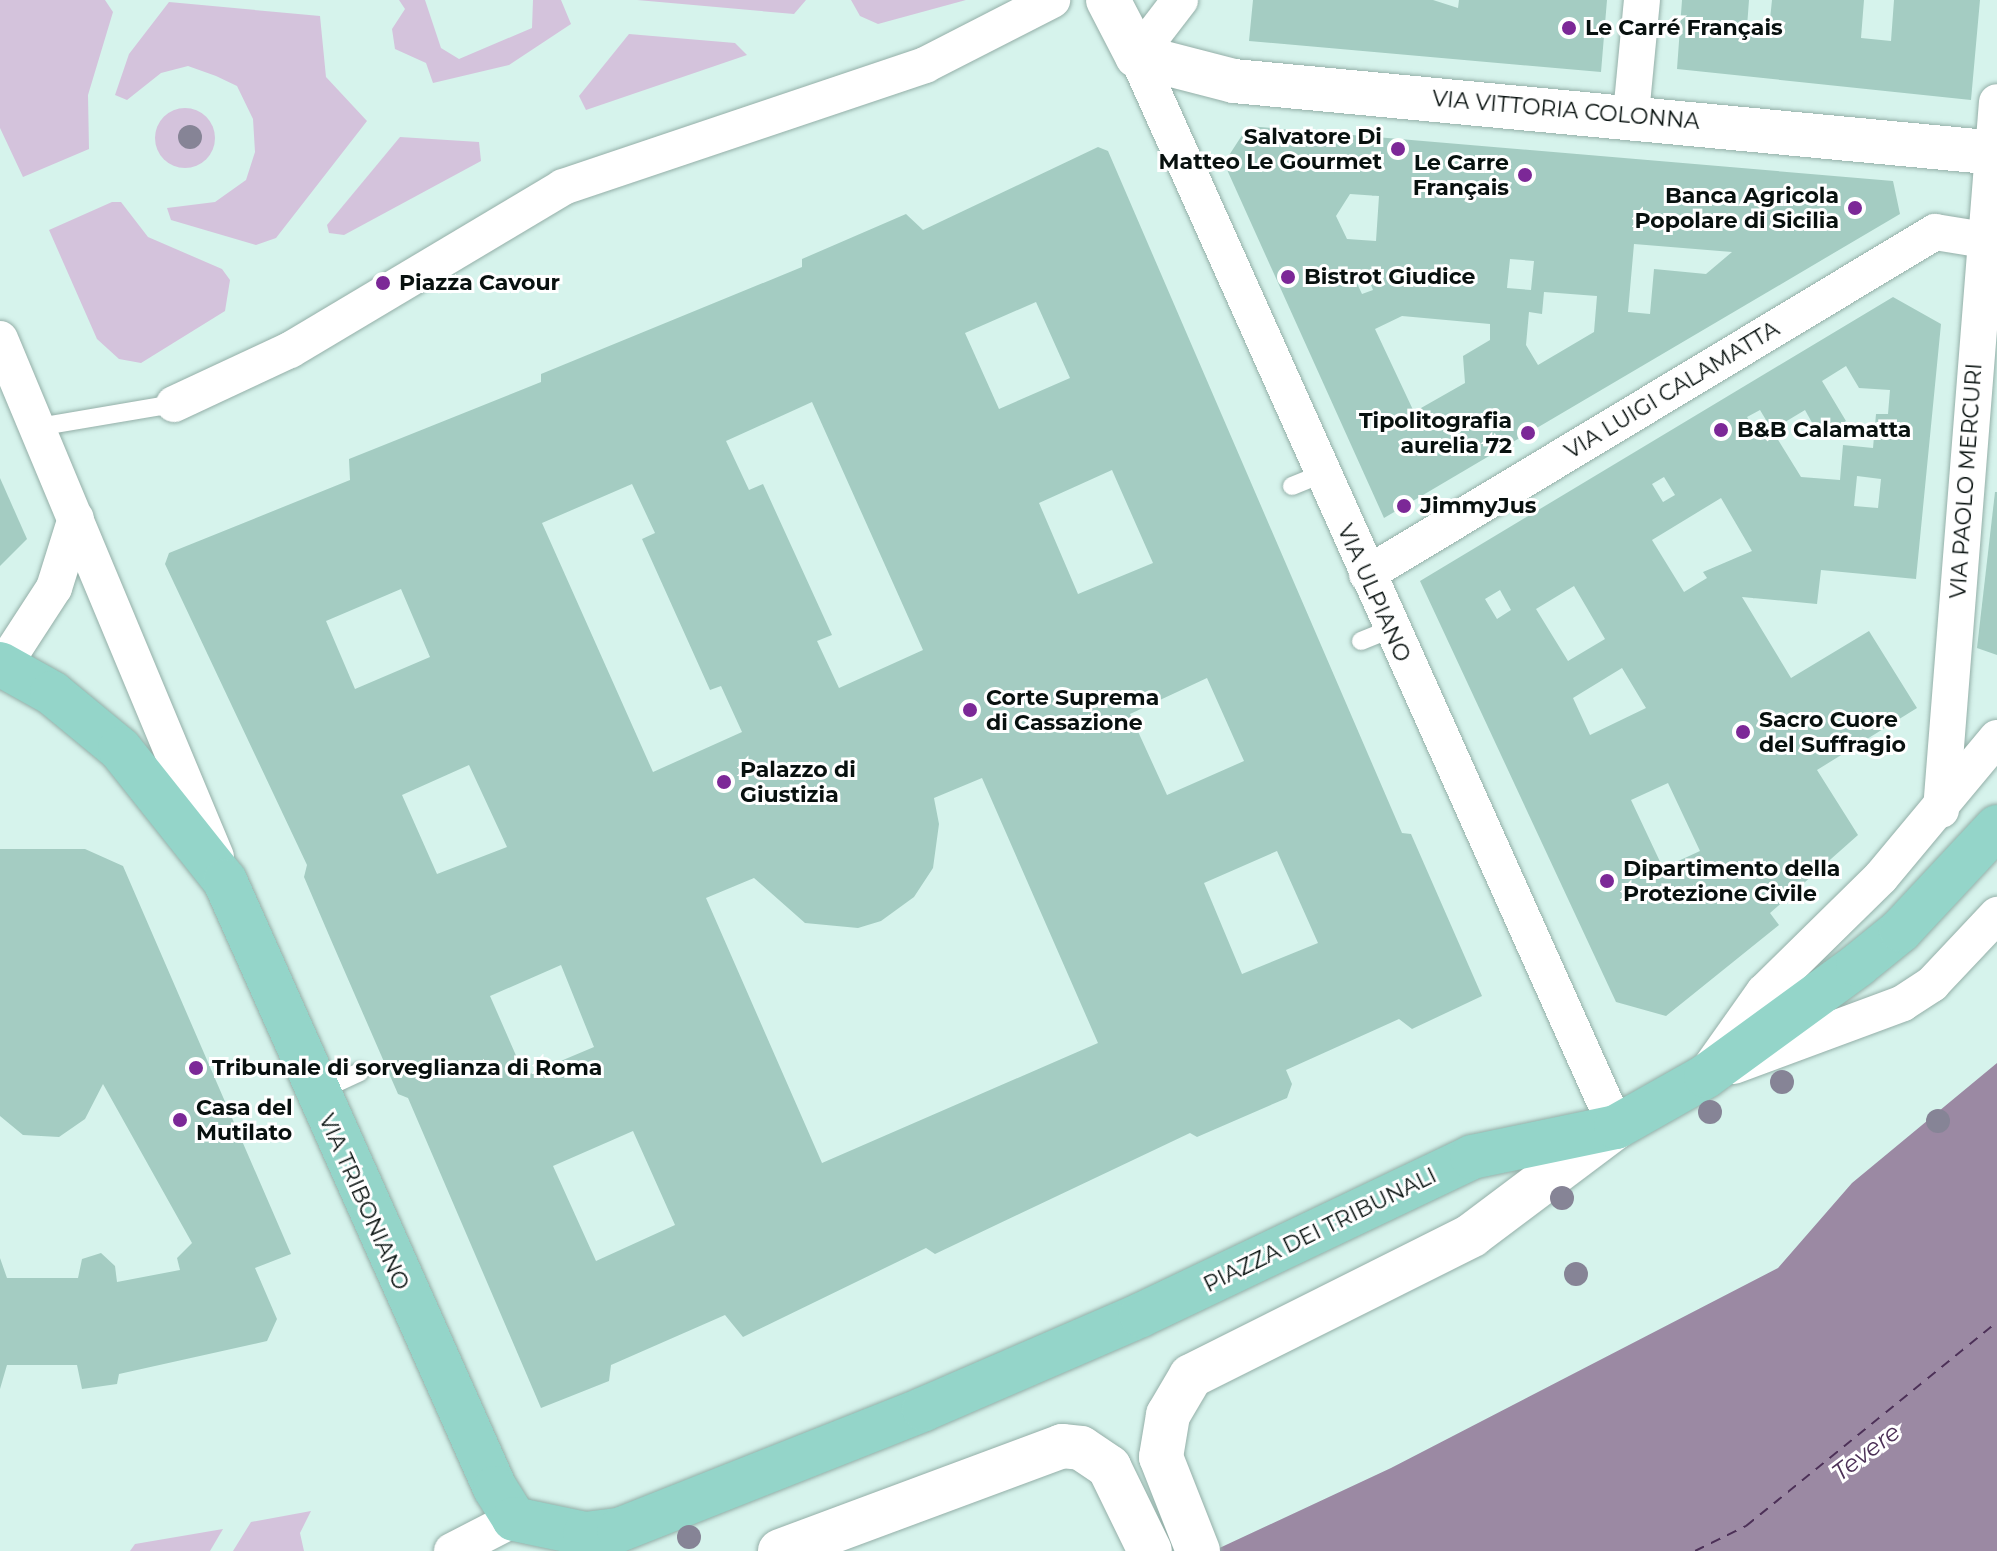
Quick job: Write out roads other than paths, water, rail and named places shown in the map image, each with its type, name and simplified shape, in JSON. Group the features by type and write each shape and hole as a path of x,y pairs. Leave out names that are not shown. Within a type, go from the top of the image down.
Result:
{"main road":[{"name":"VIA TRIBONIANO","path":"1,667 52,693 120,749 225,881 316,1092 525,1535"},
{"name":"PIAZZA DEI TRIBUNALI","path":"525,1535 619,1530 1141,1315 1472,1157 1616,1127 1706,1076 1901,930 1997,827"}],"street":[{"path":"174,404 290,350 563,187 925,65 1052,0"},
{"path":"1108,0 1137,56 1180,0"},
{"path":"1631,114 1642,0"},
{"name":"VIA VITTORIA COLONNA","path":"1137,56 1234,81 1631,114 1994,153"},
{"name":"VIA ULPIANO","path":"1137,56 1306,480 1367,574 1375,635 1616,1127"},
{"name":"VIA PAOLO MERCURI","path":"1941,810 1997,102"},
{"name":"VIA LUIGI CALAMATTA","path":"1367,574 1935,232 1984,240"},
{"path":"0,339 76,518 54,588 1,667"},
{"name":"VIA TRIBONIANO","path":"76,518 225,881"},
{"path":"1706,1076 1764,992 1941,810 1997,738"},
{"path":"1706,1076 1903,1003 1932,984 1997,915"},
{"path":"1198,1551 1166,1476 1168,1415 1202,1368 1472,1235 1616,1127"},
{"path":"780,1551 1052,1447 1091,1454 1125,1495 1150,1551"},
{"path":"452,1551 525,1535"}],"lane":[{"path":"38,427 174,404"},
{"path":"316,1092 360,1072"}],"water":[{"name":"Tevere","path":"1997,1063 1997,1551 1213,1551 1391,1468 1778,1268 1852,1183"}],"place":[{"name":"Le Carré Français","path":"1569,28"},
{"name":"Salvatore Di Matteo Le Gourmet","path":"1398,149"},
{"name":"Le Carre Français","path":"1525,175"},
{"name":"Banca Agricola Popolare di Sicilia","path":"1855,208"},
{"name":"Bistrot Giudice","path":"1288,277"},
{"name":"Piazza Cavour","path":"383,283"},
{"name":"B&B Calamatta","path":"1721,430"},
{"name":"Tipolitografia aurelia 72","path":"1528,433"},
{"name":"JimmyJus","path":"1404,506"},
{"name":"Corte Suprema di Cassazione","path":"970,710"},
{"name":"Sacro Cuore del Suffragio","path":"1743,732"},
{"name":"Palazzo di Giustizia","path":"724,782"},
{"name":"Dipartimento della Protezione Civile","path":"1607,881"},
{"name":"Tribunale di sorveglianza di Roma","path":"196,1068"},
{"name":"Casa del Mutilato","path":"180,1120"}]}
